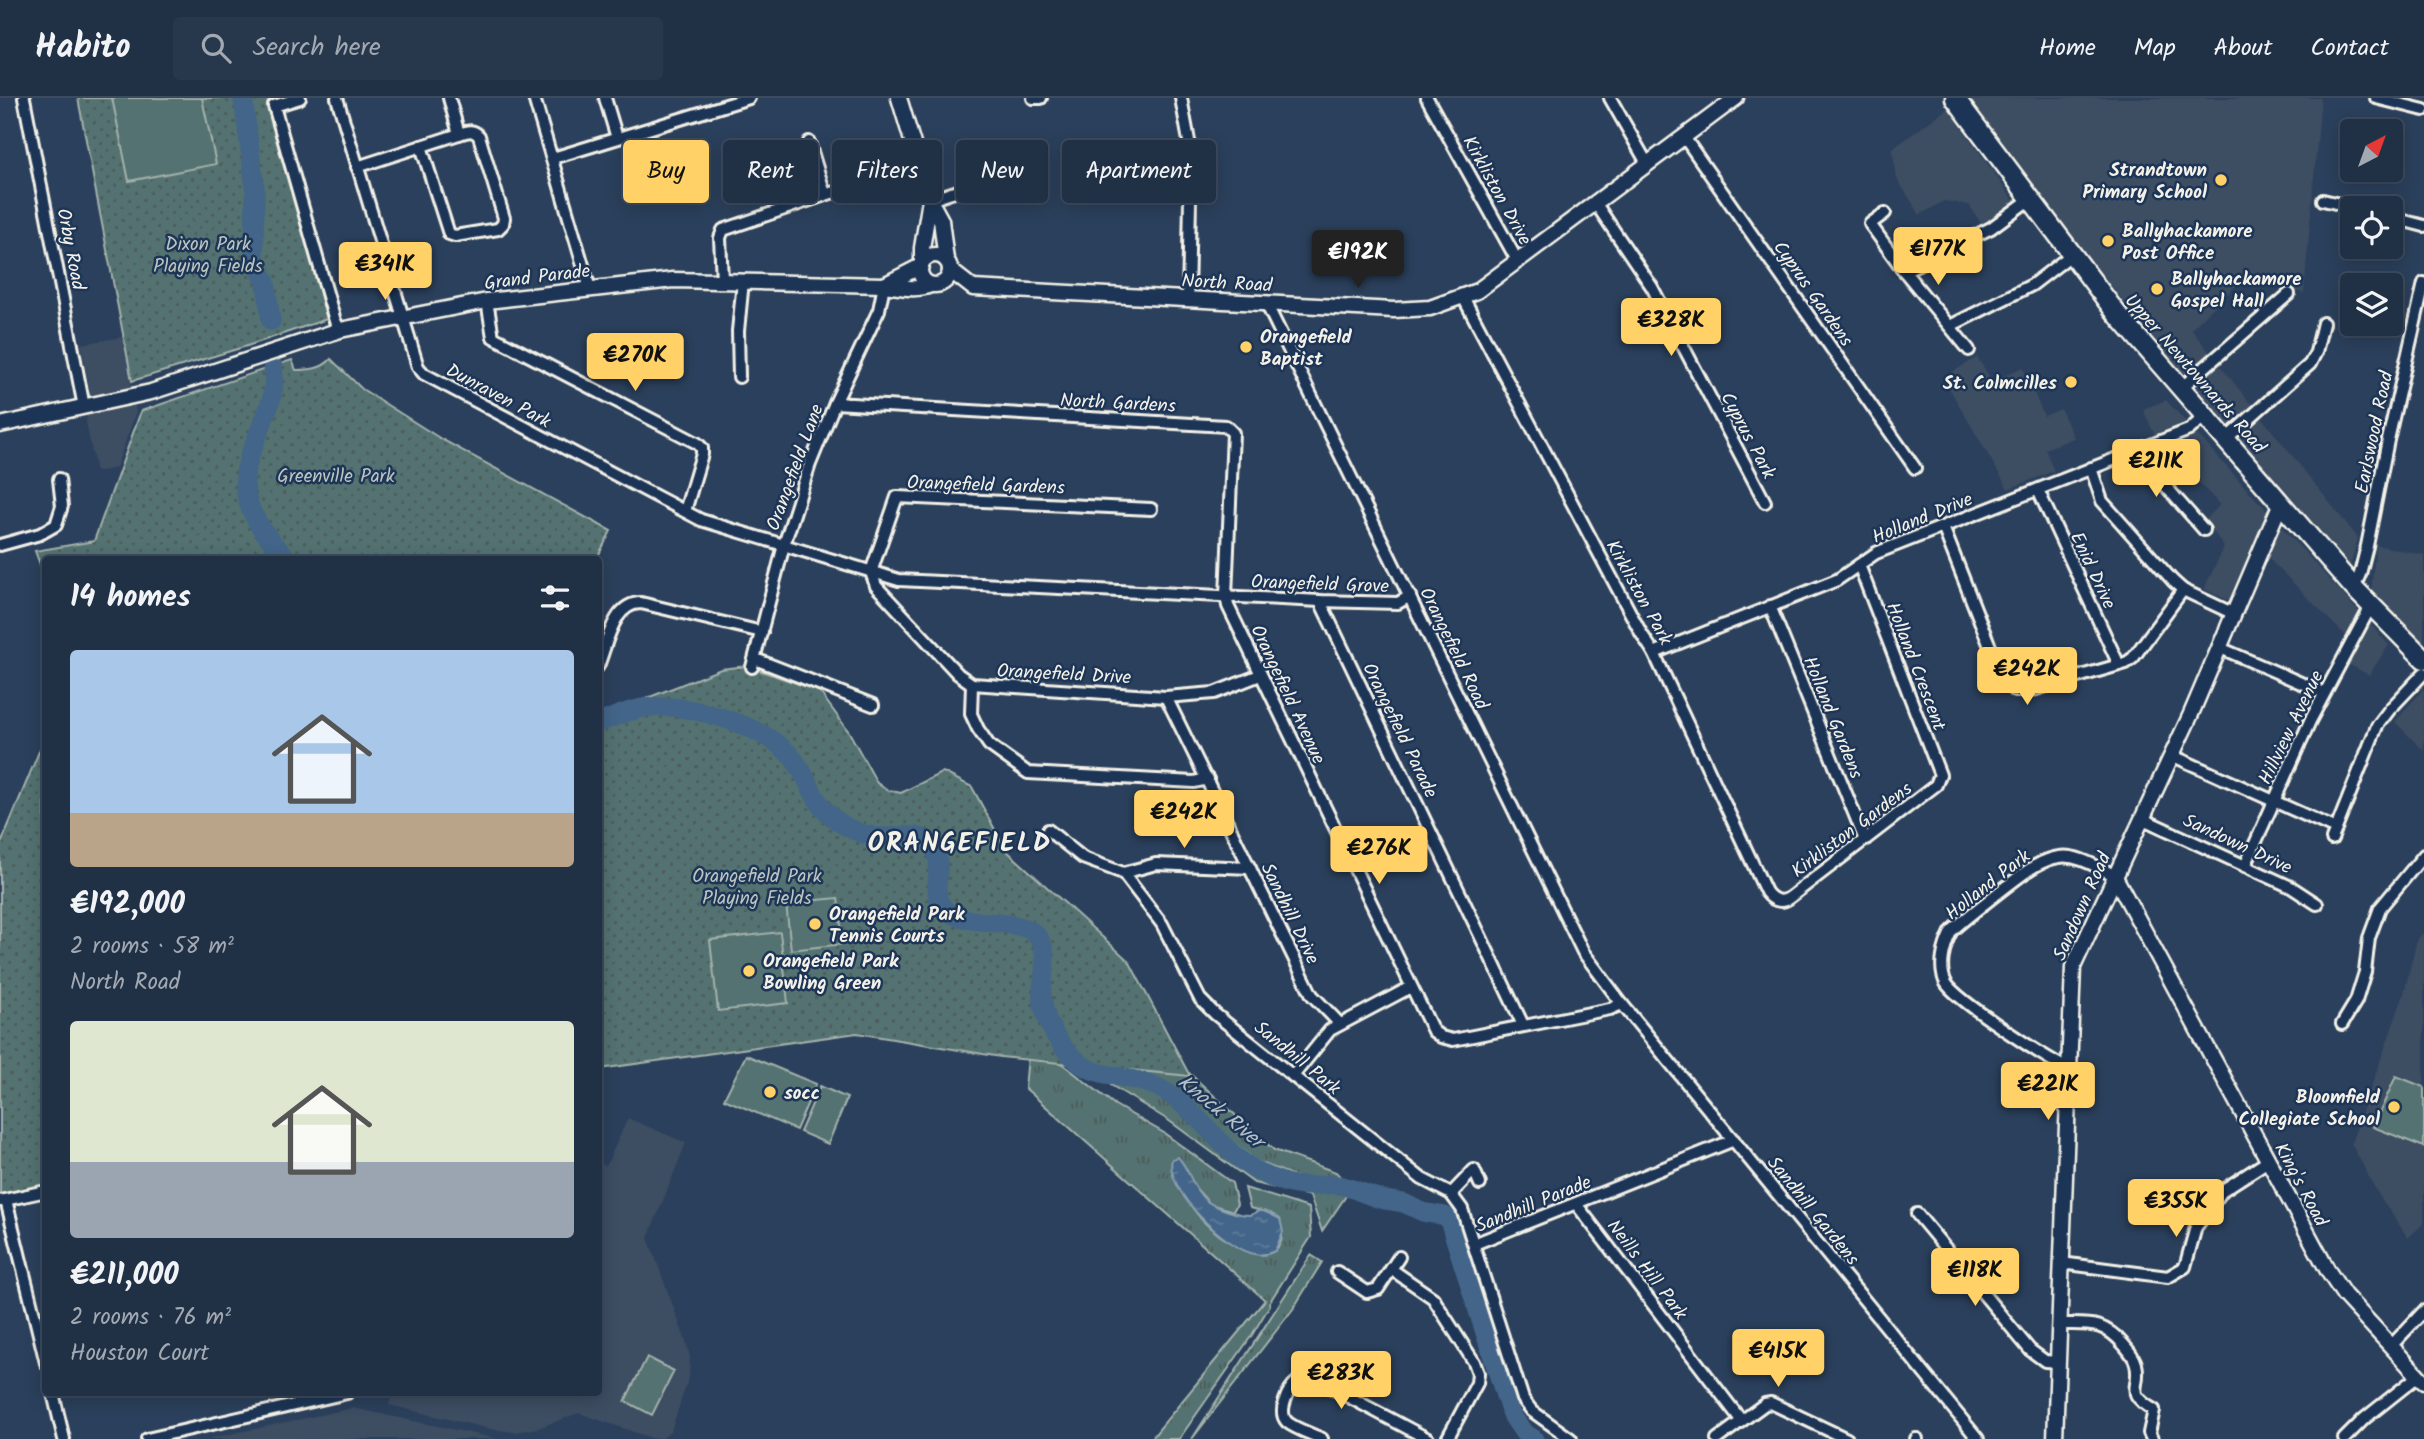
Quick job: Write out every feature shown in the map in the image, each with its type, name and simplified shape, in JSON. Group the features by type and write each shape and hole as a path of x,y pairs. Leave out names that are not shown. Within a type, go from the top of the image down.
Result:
{"main road":[{"name":"Upper Newtownards Road","path":"1955,98 2117,314 2280,505 2371,606 2424,659"}],"street":[{"name":"Orby Road","path":"24,98 85,407"},
{"path":"300,98 274,106 335,321 340,330"},
{"name":"Dunraven Park","path":"337,98 418,367 429,378 701,520 785,545"},
{"path":"449,98 459,134"},
{"path":"534,98 590,289"},
{"path":"605,98 617,138"},
{"path":"553,158 749,98"},
{"path":"899,98 912,140"},
{"path":"1033,98 1041,98"},
{"path":"1181,98 1191,152 1188,299"},
{"name":"Kirkliston Drive","path":"1427,98 1518,262"},
{"path":"1610,98 1648,164"},
{"name":"North Road","path":"935,285 957,290 973,288 1394,310 1430,308 1463,297 1518,262 1736,98"},
{"path":"2376,98 2424,110"},
{"path":"357,167 421,146 459,134 470,130 476,132 480,136 504,218 498,229 455,236 449,234 421,146"},
{"name":"Cyprus Gardens","path":"1684,137 1915,468"},
{"path":"818,171 825,194"},
{"path":"722,280 720,238 723,230 832,192"},
{"path":"1904,271 1991,228 2030,199"},
{"path":"2323,200 2340,204"},
{"path":"930,203 921,264 923,279 935,285 946,280 948,265 941,220 932,203"},
{"name":"Cyprus Park","path":"1595,204 1652,287 1765,502"},
{"path":"1885,213 1870,224 1904,271 1969,350"},
{"path":"2403,220 2424,226"},
{"path":"921,264 934,255 973,288"},
{"path":"1950,326 2032,285 2071,255"},
{"name":"Grand Parade","path":"884,285 921,264"},
{"name":"Grand Parade","path":"0,425 151,392 340,330 486,301 673,281 884,285 922,289 935,285"},
{"path":"739,377 738,331 743,281"},
{"name":"Earlswood Road","path":"2354,587 2367,546 2388,440 2420,321 2424,283"},
{"name":"Orangefield Lane","path":"873,705 853,695 754,663 785,545 810,464 835,403 879,310 884,285"},
{"path":"2180,389 2289,294"},
{"name":"Kirkliston Park","path":"1463,297 1616,587 1654,653 1766,892 1774,900 1781,902"},
{"path":"486,301 493,337 702,448 685,511"},
{"name":"Orangefield Road","path":"1266,303 1566,921 1583,952 1622,1004"},
{"path":"2225,440 2307,367 2316,352 2323,323"},
{"name":"North Gardens","path":"835,403 1226,426 1233,433 1226,597"},
{"name":"Holland Drive","path":"1654,653 1838,580 1876,553 2189,430 2204,417"},
{"path":"2145,447 2155,474 2204,530"},
{"path":"2091,468 2102,501 2183,590 2234,614"},
{"path":"0,545 53,528 59,520 62,506 59,478"},
{"path":"46,489 60,491"},
{"name":"Enid Drive","path":"2038,490 2119,665"},
{"name":"Orangefield Gardens","path":"871,572 897,497 1151,509"},
{"name":"Sandown Road","path":"2055,1439 2073,967 2114,875 2143,819 2280,505"},
{"path":"1943,527 2004,682 2015,691 2029,691 2119,665 2133,658 2183,590"},
{"path":"785,545 899,580 1226,597"},
{"name":"Holland Crescent","path":"1859,565 1940,780"},
{"name":"Orangefield Drive","path":"871,572 876,586 958,674 972,684 1166,697 1214,694 1260,675"},
{"name":"Orangefield Grove","path":"1226,597 1398,603 1410,596"},
{"name":"Orangefield Avenue","path":"1226,597 1260,675 1433,1031 1441,1038 1453,1040 1610,1009 1622,1004"},
{"name":"Orangefield Parade","path":"1320,601 1523,1025"},
{"path":"602,656 619,613 632,603 762,632"},
{"name":"Holland Gardens","path":"1770,606 1865,840"},
{"name":"Hillview Avenue","path":"2245,866 2324,693 2371,606"},
{"path":"2218,648 2324,693"},
{"path":"2171,755 2273,802 2334,834 2377,726 2424,673"},
{"path":"972,684 971,714 978,729 989,745 1028,773 1194,782 1208,779"},
{"name":"Sandhill Drive","path":"1166,697 1312,995 1340,1024"},
{"name":"Kirkliston Gardens","path":"1781,902 1790,898 1940,780"},
{"name":"Sandown Drive","path":"2143,819 2291,887 2317,904"},
{"path":"1048,830 1083,858 1123,873 1156,864 1250,868"},
{"path":"2342,1024 2356,1002 2365,972 2369,938 2380,908 2424,855"},
{"name":"Holland Park","path":"2068,1069 2050,1060 1967,1002 1947,984 1941,962 1952,930 2033,866 2064,856 2076,858 2114,875"},
{"name":"Sandhill Park","path":"1123,873 1162,924 1200,999 1215,1014 1422,1179 1451,1194"},
{"name":"King's Road","path":"2114,875 2328,1271 2344,1295 2421,1379"},
{"path":"1293,1076 1330,1030 1411,987"},
{"name":"Sandhill Gardens","path":"1622,1004 1979,1439"},
{"name":"Sandhill Parade","path":"1572,1439 1532,1411 1523,1399 1474,1244 1734,1140"},
{"path":"2061,1263 2168,1277 2185,1267 2196,1227 2222,1190 2268,1161"},
{"path":"1474,1244 1462,1209 1451,1194 1474,1170 1480,1184"},
{"path":"41,1329 3,1201 42,1192"},
{"name":"Neills Hill Park","path":"1577,1205 1741,1420"},
{"path":"1917,1214 2030,1350 2045,1361 2058,1362"},
{"path":"1337,1272 1367,1293 1372,1293 1399,1257"},
{"path":"1391,1269 1433,1298 1474,1362 1478,1373 1477,1383 1447,1439"},
{"path":"2390,1346 2424,1311"},
{"path":"2060,1324 2094,1324 2108,1329 2132,1355 2136,1366 2137,1397 2154,1410 2149,1433 2152,1439"},
{"path":"1322,1439 1288,1423 1284,1416 1283,1407 1289,1395 1296,1382 1304,1378 1313,1378 1428,1439"},
{"path":"2344,1439 2364,1419 2421,1379"},
{"path":"54,1396 64,1439"},
{"path":"147,1439 334,1396"},
{"path":"1717,1439 1741,1420 1771,1403 1847,1439"}],"shaded area":[{"path":"1964,98 2321,98 2304,293 2243,279 2191,329 2358,538 2350,567 2138,320"},
{"path":"1948,108 2021,211 1988,234 1969,205 1944,201 1920,215 1897,179 1892,149"},
{"path":"123,337 136,412 116,468 96,472 86,422 90,393 81,344"},
{"path":"1977,357 1992,381 2023,367 2044,416 2061,409 2074,438 2045,449 2054,471 2008,489 1943,378"},
{"path":"2166,400 2389,645 2369,675 2348,664 2354,644 2258,548 2232,602 2204,589 2224,547 2205,520 2220,505 2156,438 2143,409"},
{"path":"2376,545 2424,555 2424,644 2371,592"},
{"path":"2424,688 2424,751 2395,722"},
{"name":"Bloomfield Collegiate School","path":"2424,932 2424,1223 2408,1238 2378,1194 2351,1143 2403,997 2417,939"},
{"path":"628,1118 686,1143 648,1238 690,1357 689,1377 671,1431 663,1438 654,1439 579,1413 538,1428 515,1432 490,1429 389,1405 391,1396 602,1396 602,1164 606,1166"},
{"path":"353,1408 498,1439 207,1439"}],"green space":[{"name":"Dixon Park Playing Fields","path":"78,98 268,98 327,319 132,381"},
{"path":"112,98 202,98 216,164 129,181"},
{"name":"Greenville Park","path":"331,359 362,389 441,439 611,531 598,556 42,556 42,570 35,551 94,541 141,411 292,360 296,370 319,367"},
{"name":"Orangefield Park Playing Fields","path":"747,666 819,691 849,732 877,783 887,790 901,793 943,772 972,787 1006,850 1129,961 1190,1076 1001,1057 857,1033 602,1069 602,716 721,669"},
{"path":"42,744 42,1188 0,1198 0,846"},
{"name":"Orangefield Park Tennis Courts","path":"838,898 843,944 791,950 786,903"},
{"name":"Orangefield Park Bowling Green","path":"780,932 788,1003 718,1011 710,940"},
{"name":"socc","path":"746,1055 816,1084 796,1130 724,1099"},
{"path":"1028,1056 1060,1062 1115,1105 1164,1133 1232,1183 1237,1204 1233,1211 1210,1204 1191,1183 1179,1189 1203,1221 1237,1246 1258,1254 1267,1254 1275,1250 1282,1240 1280,1219 1270,1213 1250,1208 1245,1188 1309,1208 1311,1237 1252,1335 1179,1439 1151,1439 1265,1300 1025,1088"},
{"path":"1126,1069 1189,1073 1274,1150 1336,1172 1347,1184 1307,1181 1256,1161 1160,1083"},
{"path":"1096,1076 1124,1081 1174,1104 1197,1121 1237,1160 1266,1179 1296,1188 1350,1190 1322,1231 1310,1196 1254,1183 1168,1120"},
{"path":"2396,1076 2424,1087 2424,1147 2373,1127"},
{"path":"820,1086 847,1098 828,1144 800,1132"},
{"path":"1311,1255 1322,1262 1293,1309 1192,1439"},
{"path":"647,1357 674,1371 652,1415 625,1401"}],"water":[{"path":"1178,1157 1198,1192 1208,1202 1217,1207 1250,1215 1263,1211 1280,1219 1283,1232 1275,1251 1260,1255 1242,1249 1228,1241 1199,1216 1177,1186 1172,1171 1172,1159"}],"waterway":[{"name":"Knock River","path":"243,98 255,188 254,255 266,283 271,321"},
{"name":"Knock River","path":"273,366 271,399 247,464 245,488 252,512 272,542 285,556"},
{"name":"Knock River","path":"602,721 638,709 667,707 705,713 762,734 790,755 825,811 847,827 875,836 916,836 932,845 938,861 938,897 948,912 970,920 1021,926 1037,936 1045,955 1042,1000 1047,1020 1063,1047 1078,1062 1096,1071 1157,1087 1185,1106 1248,1166 1274,1179 1300,1186 1339,1185 1381,1199 1403,1203 1423,1212 1445,1216 1449,1220 1511,1414 1524,1433 1534,1439"}],"place":[{"name":"Strandtown Primary School","path":"2221,180"},
{"name":"Ballyhackamore Post Office","path":"2108,241"},
{"name":"Ballyhackamore Gospel Hall","path":"2157,289"},
{"name":"Orangefield Baptist","path":"1246,347"},
{"name":"St. Colmcilles","path":"2071,382"},
{"name":"Orangefield Park Tennis Courts","path":"815,924"},
{"name":"Orangefield Park Bowling Green","path":"749,971"},
{"name":"socc","path":"770,1092"},
{"name":"Bloomfield Collegiate School","path":"2394,1107"}],"district":[{"name":"ORANGEFIELD","path":"960,842"}]}
